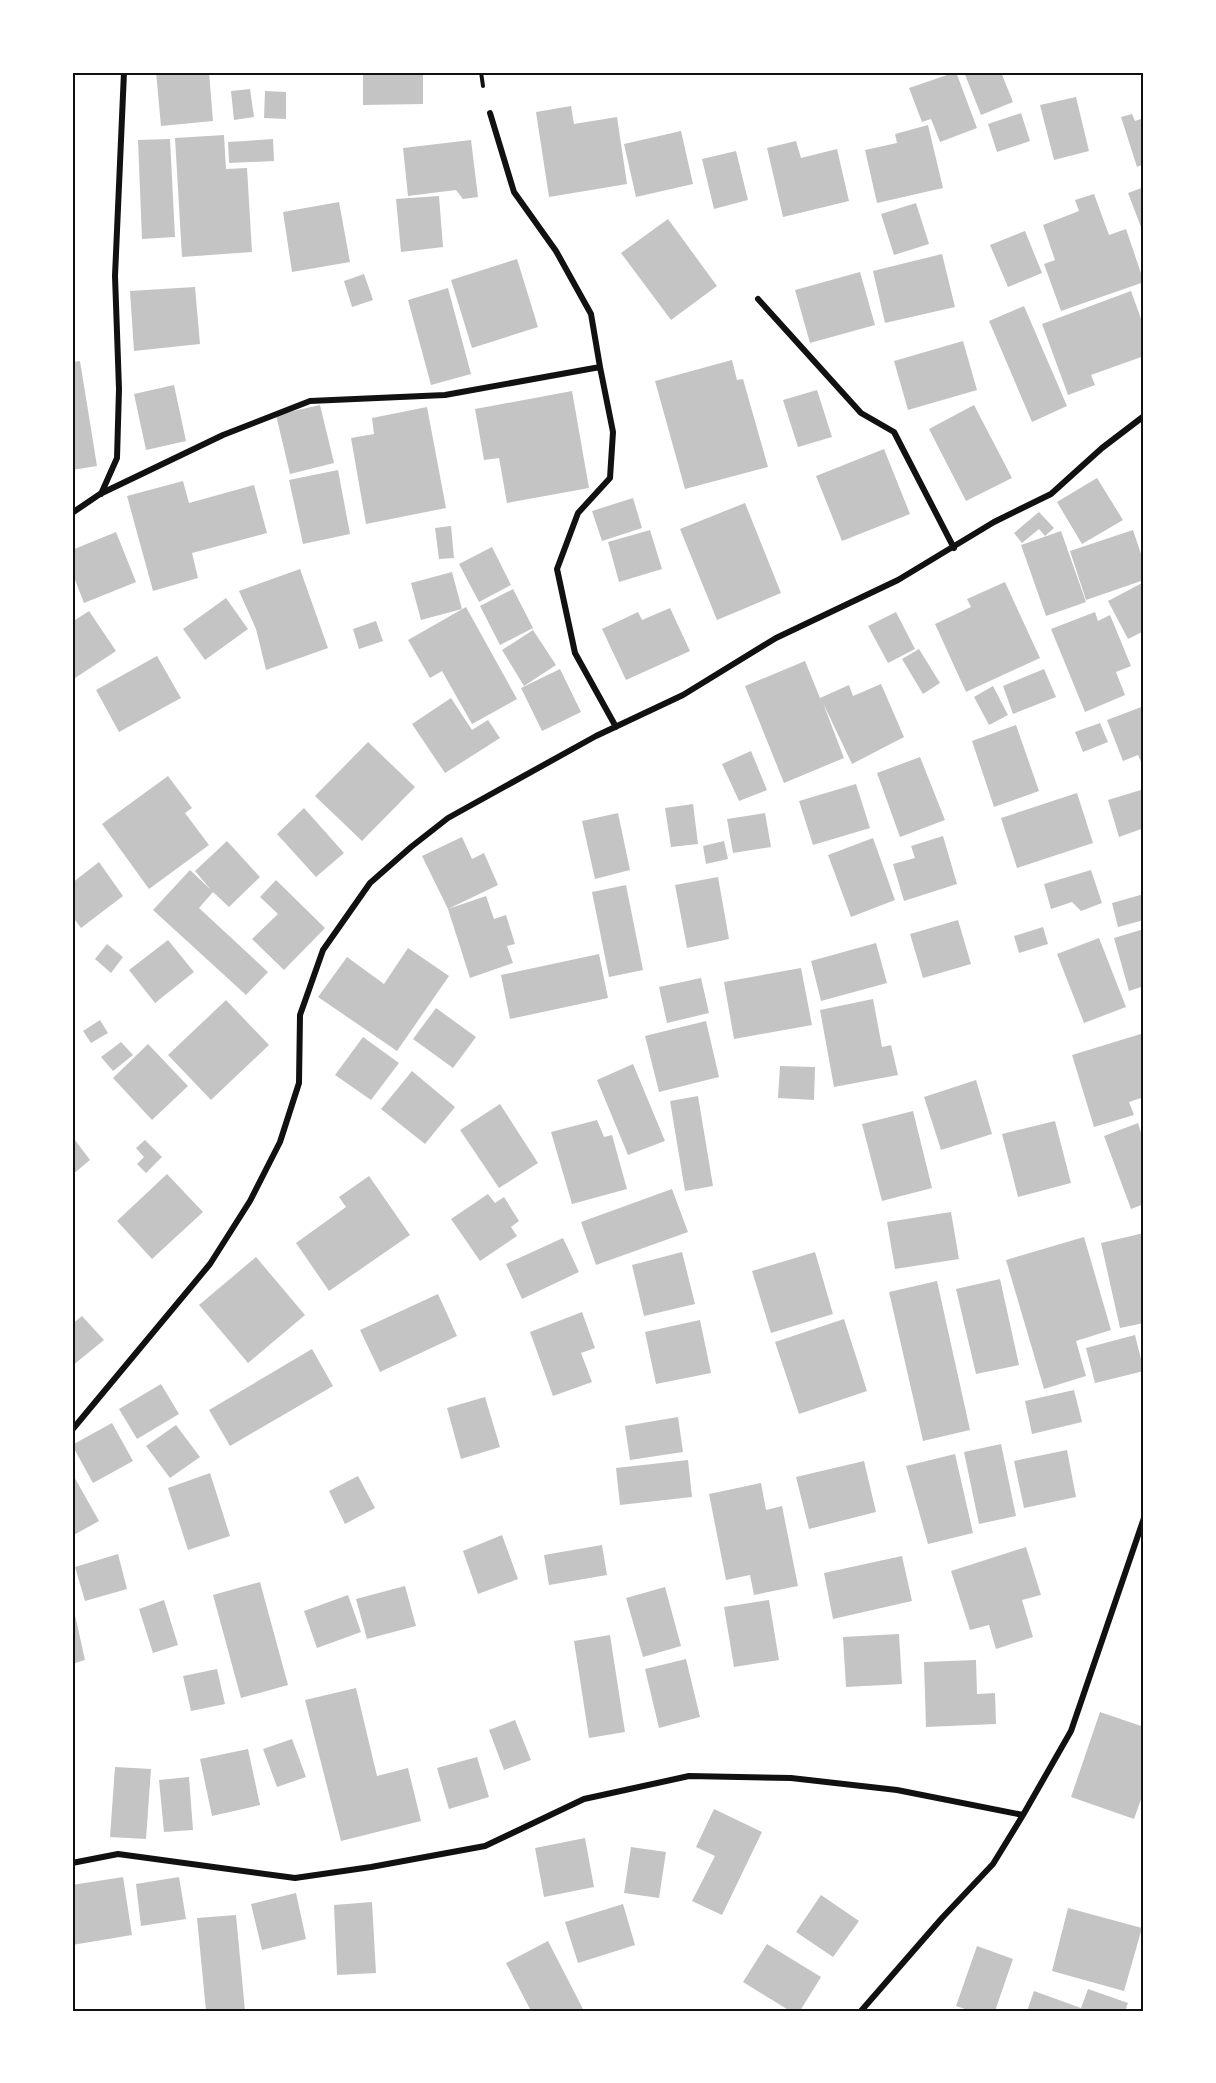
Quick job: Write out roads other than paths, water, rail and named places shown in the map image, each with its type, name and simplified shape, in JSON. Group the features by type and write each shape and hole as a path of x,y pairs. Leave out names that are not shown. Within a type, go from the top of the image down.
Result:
{"street":[{"path":"100,494 117,458 119,389 115,276 124,72"},
{"path":"490,113 514,192 556,251 591,314 613,432 610,478 578,513 557,569 575,653 616,727"},
{"path":"758,299 861,413 894,432 954,548"},
{"path":"72,513 100,494 223,435 310,401 445,395 600,367"},
{"path":"72,1430 210,1264 250,1201 280,1142 299,1083 300,1015 323,950 370,883 448,818 616,727 683,695 776,638 841,609 954,548 993,522 1051,494 1102,448 1144,416"},
{"path":"861,2011 942,1918 993,1864 1023,1815 1071,1731 1144,1518"},
{"path":"72,1863 118,1854 295,1878 371,1868 485,1846 584,1799 689,1776 791,1778 897,1790 1023,1815"}]}
